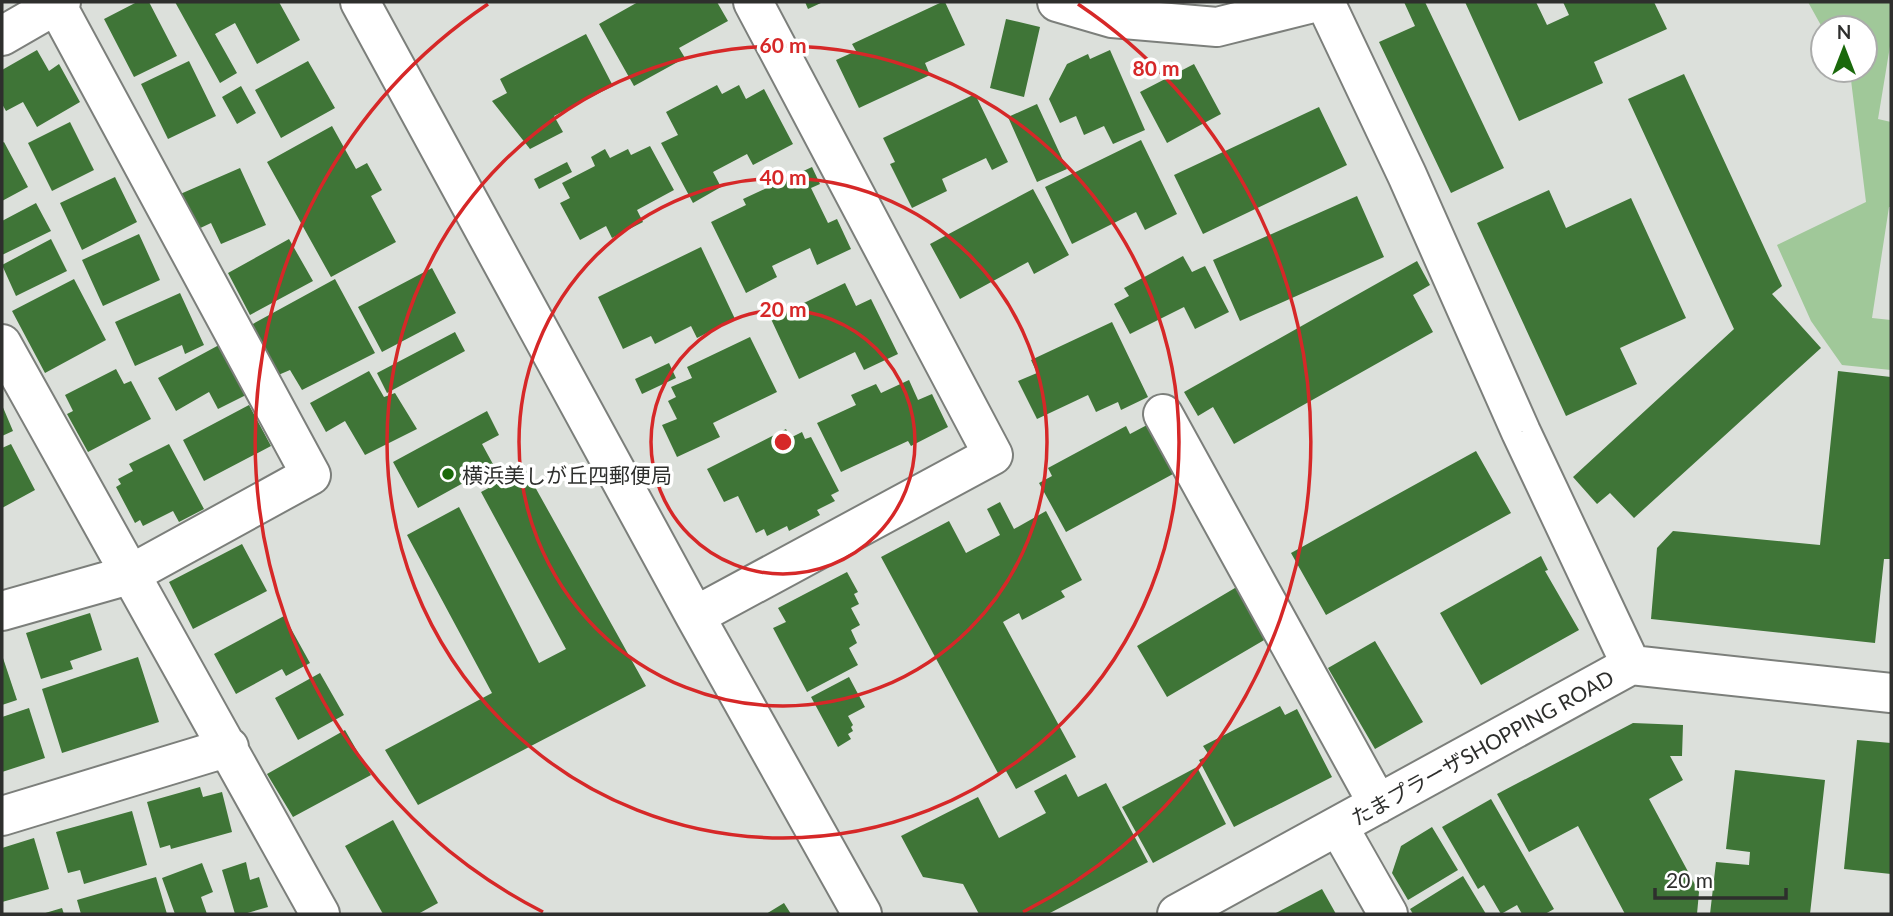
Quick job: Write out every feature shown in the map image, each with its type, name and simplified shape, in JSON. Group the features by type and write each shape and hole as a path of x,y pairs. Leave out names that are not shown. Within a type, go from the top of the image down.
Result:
{"street":[{"path":"360,2 695,616 862,914"},
{"path":"695,616 993,455 753,2"},
{"path":"1057,2 1112,18 1217,27 1317,2"},
{"path":"1325,2 1407,175 1521,432 1631,665"},
{"path":"2,36 58,3 311,475 129,575 2,611"},
{"path":"2,344 320,914"},
{"path":"1163,414 1378,804"},
{"name":"たまプラーザSHOPPING ROAD","path":"1177,914 1631,665 1891,693"},
{"path":"2,816 229,747"},
{"path":"1338,826 1388,914"}],"green space":[{"path":"1808,2 1891,2 1891,40 1878,119 1891,122 1891,207 1872,318 1891,320 1891,370 1842,365 1811,321 1777,245 1866,202 1851,84 1879,84 1879,14 1815,14"}],"building":[{"path":"137,2 149,2 177,56 134,77 104,19"},
{"path":"175,2 279,2 300,40 257,64 235,23 215,34 237,73 220,83"},
{"path":"638,2 717,2 728,21 679,48 685,58 634,86 599,24"},
{"path":"805,2 823,2 808,9"},
{"path":"945,2 965,45 925,63 930,75 859,108 836,60 856,51 852,44"},
{"path":"1404,2 1425,2 1504,168 1451,193 1379,42 1415,26"},
{"path":"1465,2 1536,2 1547,25 1569,15 1563,2 1654,2 1667,29 1594,62 1603,83 1519,121"},
{"path":"1006,19 1040,27 1024,97 990,88"},
{"path":"586,34 613,86 554,116 563,132 530,149 492,101 507,93 500,79"},
{"path":"37,50 49,71 59,64 80,102 37,127 23,102 6,111 2,104 2,70"},
{"path":"1110,50 1145,130 1113,144 1104,126 1084,135 1076,116 1060,123 1049,99 1067,64 1088,54 1090,59"},
{"path":"189,61 216,116 168,139 141,84"},
{"path":"308,61 335,108 281,138 255,90"},
{"path":"1194,64 1221,114 1167,143 1140,92"},
{"path":"1684,74 1782,286 1772,294 1821,348 1634,518 1610,493 1597,504 1573,477 1734,329 1628,99"},
{"path":"717,85 722,94 739,85 746,99 764,89 793,144 753,165 747,154 713,172 721,187 693,203 661,143 678,135 666,112"},
{"path":"241,86 256,113 237,124 222,97"},
{"path":"975,94 1008,162 992,170 986,158 942,179 947,191 912,208 890,164 895,162 883,138"},
{"path":"1037,104 1067,169 1037,182 1008,117"},
{"path":"1319,107 1347,165 1203,234 1174,175"},
{"path":"70,122 94,170 52,191 28,143"},
{"path":"332,126 356,169 367,163 382,190 371,196 396,242 331,277 267,162"},
{"path":"1141,140 1177,214 1145,230 1136,212 1072,244 1045,187"},
{"path":"4,142 28,187 2,201 2,143"},
{"path":"650,146 674,190 637,210 643,222 612,238 606,226 580,240 560,203 570,198 562,183 595,166 591,157 605,149 610,158 628,149 631,155"},
{"path":"567,162 572,172 539,189 534,179"},
{"path":"812,167 820,184 811,188 828,223 837,219 851,249 817,265 810,248 772,266 777,277 746,293 711,222 746,205 743,199"},
{"path":"240,168 266,225 221,244 211,223 194,231 178,195"},
{"path":"115,177 137,222 82,250 60,203"},
{"path":"1033,189 1069,255 1034,274 1028,262 960,299 930,244"},
{"path":"1549,190 1566,228 1631,198 1686,318 1620,348 1637,384 1566,416 1477,223"},
{"path":"1357,196 1384,257 1240,321 1213,260"},
{"path":"36,203 51,231 2,255 2,221"},
{"path":"139,234 160,280 103,306 82,260"},
{"path":"51,239 67,271 16,296 2,265"},
{"path":"289,239 313,281 250,315 228,273"},
{"path":"701,247 735,319 697,338 691,326 655,344 651,336 623,349 598,297"},
{"path":"1183,256 1192,272 1205,266 1229,312 1195,329 1184,307 1130,334 1114,304 1129,296 1124,288"},
{"path":"1417,261 1430,285 1413,295 1433,332 1234,444 1213,407 1198,416 1184,392"},
{"path":"432,268 456,313 382,352 358,307"},
{"path":"74,279 106,340 45,373 12,311"},
{"path":"335,279 375,353 302,390 290,370 276,376 251,325"},
{"path":"845,283 856,306 871,299 898,354 864,370 855,352 799,379 771,319"},
{"path":"180,293 204,345 185,354 182,345 135,366 115,322"},
{"path":"1112,322 1148,397 1121,410 1118,402 1096,412 1088,395 1037,419 1018,381 1037,373 1031,360"},
{"path":"455,332 465,351 387,393 377,373"},
{"path":"750,337 777,392 713,423 720,437 677,457 662,425 677,419 668,401 676,397 671,387 692,378 687,367"},
{"path":"219,345 246,395 218,409 209,392 176,411 158,378"},
{"path":"669,363 676,378 642,394 635,379"},
{"path":"116,369 124,384 131,381 151,419 88,452 67,414 73,411 65,395"},
{"path":"369,371 384,397 395,393 417,429 365,455 345,421 326,432 310,403"},
{"path":"1838,371 1891,377 1891,552 1890,559 1884,559 1875,643 1651,619 1657,548 1673,531 1820,545"},
{"path":"909,380 918,400 932,394 948,427 911,446 908,441 841,472 817,423 856,405 851,395 876,384 881,393"},
{"path":"2,405 13,431 2,436"},
{"path":"249,405 271,446 204,481 183,440"},
{"path":"487,411 499,435 482,444 494,466 418,508 393,462"},
{"path":"1147,425 1173,474 1066,532 1039,483 1052,476 1048,468 1126,426 1130,434"},
{"path":"786,429 790,438 802,432 805,439 811,437 839,491 831,495 835,501 817,510 820,515 789,531 787,526 767,536 764,529 756,533 738,496 724,502 707,469"},
{"path":"11,444 35,490 2,508 2,448"},
{"path":"169,444 204,509 179,522 173,511 143,526 140,520 135,523 116,487 121,484 118,479 133,471 129,464"},
{"path":"1476,451 1511,513 1326,615 1291,553"},
{"path":"525,469 646,686 418,805 385,750 492,693 407,535 459,507 539,663 566,649 481,492"},
{"path":"1000,502 1014,529 1046,511 1082,580 1061,591 1065,597 1022,620 1019,613 1003,622 1076,757 1016,789 1006,771 999,775 881,557 949,521 966,553 1000,535 987,509"},
{"path":"242,544 267,591 193,629 169,582"},
{"path":"1541,556 1548,570 1545,571 1579,630 1481,685 1440,613"},
{"path":"847,572 858,592 854,594 859,604 851,608 860,625 851,630 857,643 849,648 858,665 807,692 773,628 786,622 778,608"},
{"path":"1240,585 1271,636 1167,697 1137,646"},
{"path":"90,613 102,650 70,661 73,669 41,679 26,633"},
{"path":"284,616 310,663 286,676 282,669 236,694 214,654"},
{"path":"1375,641 1423,722 1375,749 1328,668"},
{"path":"2,655 17,700 2,705"},
{"path":"138,657 159,722 62,753 42,689"},
{"path":"320,673 344,715 298,740 275,698"},
{"path":"849,677 865,707 848,716 853,725 853,731 848,734 851,739 838,747 811,697"},
{"path":"1280,706 1285,715 1297,709 1332,777 1234,827 1199,760 1209,755 1203,746"},
{"path":"29,708 45,758 2,772 2,717"},
{"path":"1633,723 1683,725 1682,756 1670,756 1683,780 1649,799 1699,892 1697,914 1625,914 1578,826 1529,852 1497,794"},
{"path":"345,730 371,775 293,817 267,774"},
{"path":"1857,740 1891,743 1891,874 1844,869"},
{"path":"1197,767 1226,824 1153,863 1122,807"},
{"path":"1735,770 1825,780 1810,914 1710,914 1716,862 1749,865 1750,852 1726,849"},
{"path":"1066,774 1078,797 1106,783 1148,862 1048,914 979,914 963,884 923,877 901,836 978,797 999,838 1046,813 1034,791"},
{"path":"200,787 203,797 222,792 232,832 171,849 170,845 160,848 147,802"},
{"path":"1491,799 1554,909 1545,914 1522,914 1517,905 1501,914 1484,885 1478,889 1442,827"},
{"path":"132,811 147,865 84,884 80,870 68,873 56,832"},
{"path":"393,820 438,903 418,914 383,914 345,846"},
{"path":"1432,827 1458,870 1408,900 1392,873 1401,846"},
{"path":"34,838 49,889 2,902 2,848"},
{"path":"246,862 250,880 259,877 268,907 235,914 222,870"},
{"path":"202,863 213,892 201,897 207,914 175,914 162,878"},
{"path":"1463,876 1486,914 1413,914 1410,909"},
{"path":"156,877 167,914 81,914 77,900"},
{"path":"1322,889 1336,914 1274,914"},
{"path":"784,903 791,914 766,914"},
{"path":"62,908 64,914 42,914"}],"place":[{"name":"横浜美しが丘四郵便局","path":"448,474"}]}
